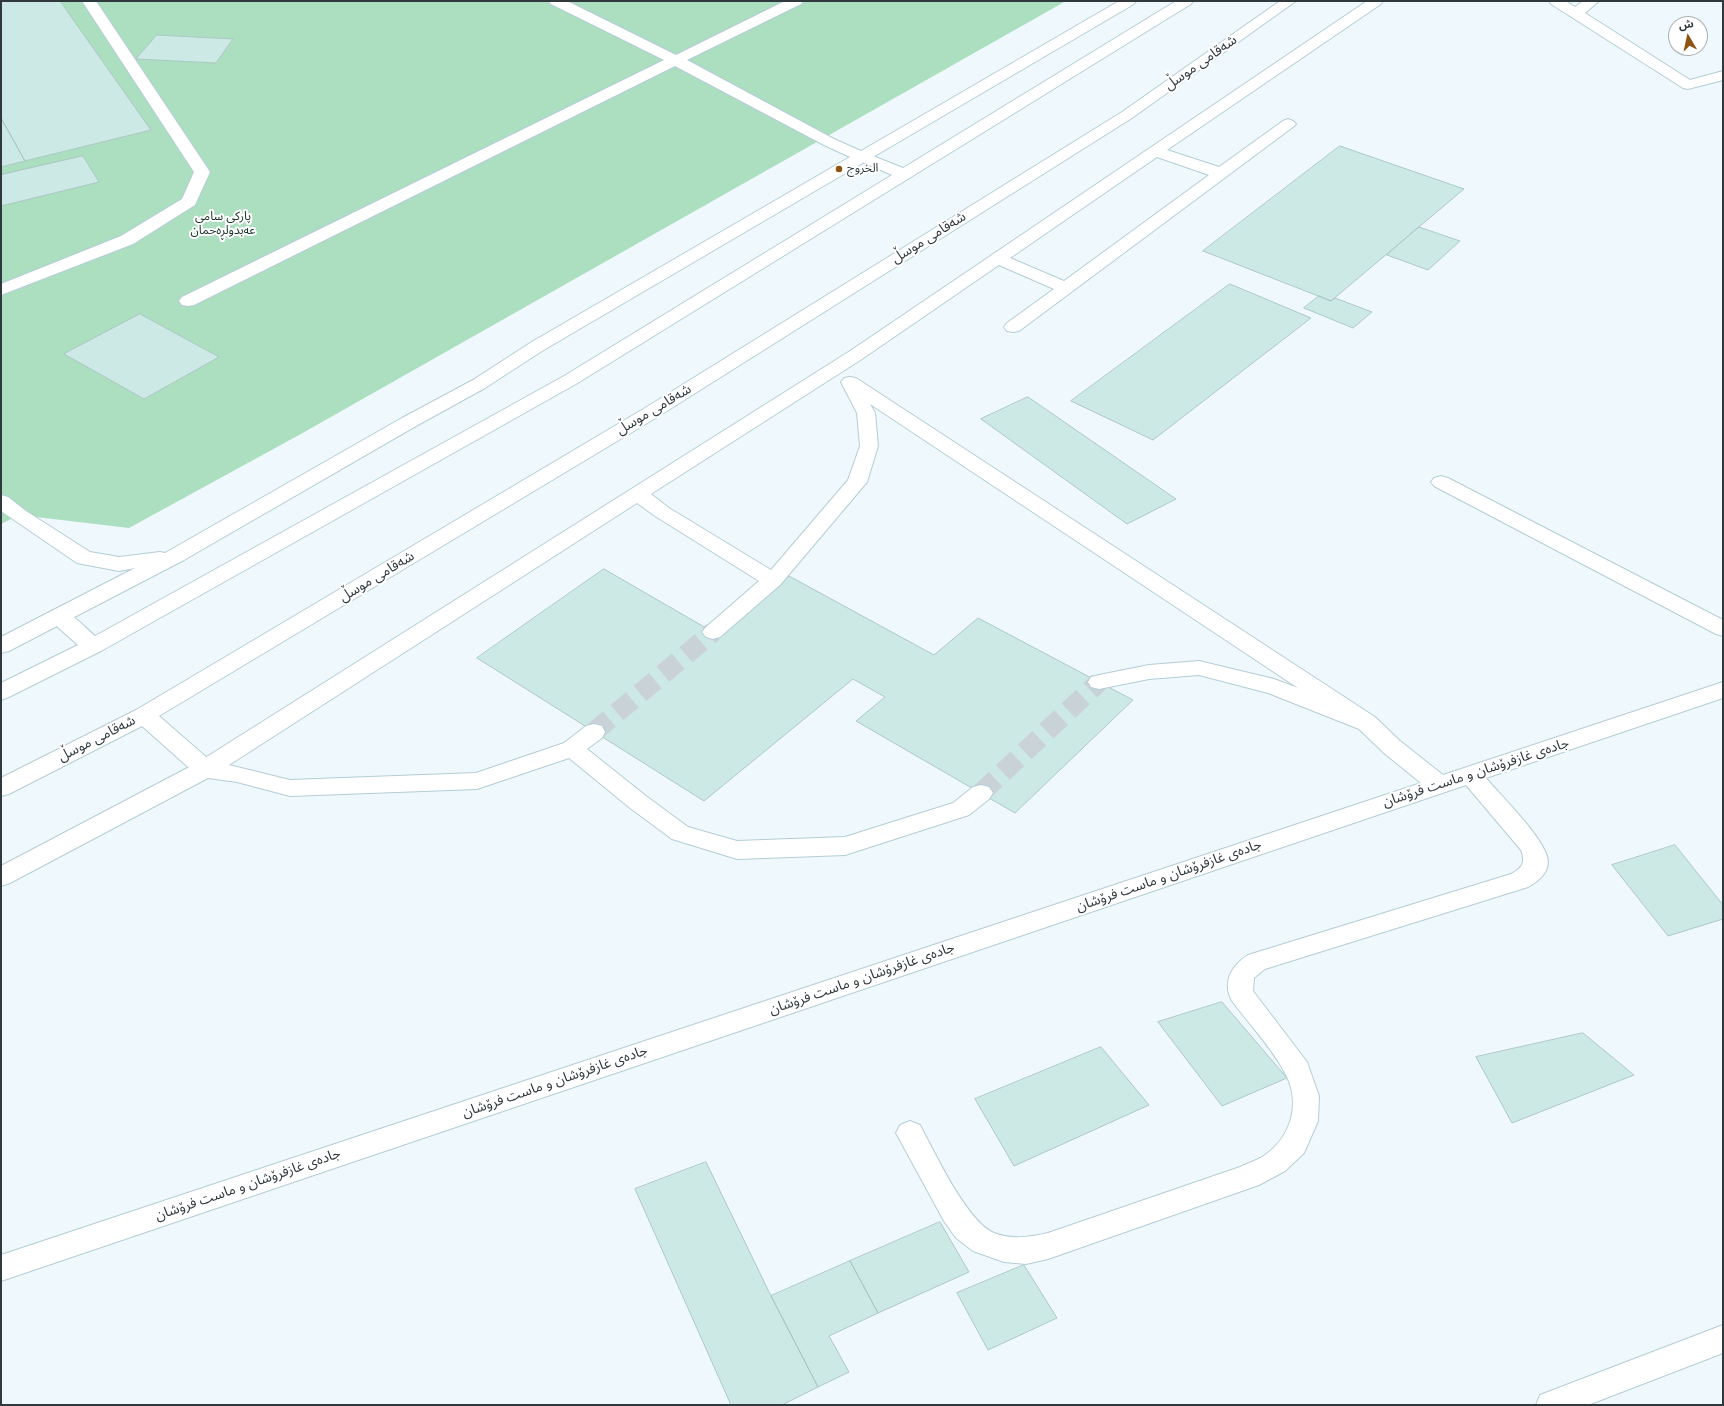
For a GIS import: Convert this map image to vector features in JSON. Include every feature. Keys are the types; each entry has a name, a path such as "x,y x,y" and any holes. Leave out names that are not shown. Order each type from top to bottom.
{"main road":[{"path":"1,290 127,240 189,202 202,172 90,1"},
{"path":"556,1 675,60 829,142 904,174"},
{"path":"188,301 796,1"},
{"path":"1,646 59,618 177,555 478,384 536,347 1129,1"},
{"path":"1,692 94,646 570,380 1186,1"},
{"name":"شەقامی موسڵ","path":"1,788 144,715 659,408 1127,115 1289,1"},
{"path":"1,877 205,769 856,355 1376,1"},
{"path":"1556,1 1688,85 1723,75"},
{"path":"1576,13 1592,1"},
{"path":"1013,327 1288,124"},
{"path":"1155,151 1220,174"},
{"path":"998,259 1066,288"},
{"path":"713,632 772,580 857,482 869,446 866,413 850,382 856,355"},
{"path":"850,382 1367,723 1392,747 1439,785"},
{"path":"1441,482 1723,629"},
{"path":"637,493 662,512 772,580"},
{"path":"1,501 19,515 84,558 119,564 177,555"},
{"path":"59,618 94,646"},
{"path":"1099,682 1149,672 1199,668 1274,687 1367,723"},
{"name":"جاده‌ی غازفرۆشان و ماست فرۆشان","path":"1,1268 1723,690"},
{"path":"144,715 205,769 237,774 290,788 477,781 572,749 594,732"},
{"path":"572,749 638,802 680,833 737,850 845,846 961,809 981,793"},
{"path":"910,1133 954,1212 966,1229 983,1242 1004,1250 1026,1251 1048,1246 1249,1176 1275,1163 1294,1145 1305,1121 1306,1096 1298,1070 1241,994 1239,984 1242,975 1248,968 1257,962 1519,881 1530,875 1536,866 1536,855 1530,845 1470,775"},
{"path":"1551,1405 1723,1340"}],"green space":[{"name":"پارکی سامی عەبدولڕەحمان","path":"1,1 1066,1 299,435 129,528 19,515 1,524"}],"building":[{"path":"1,1 60,1 151,130 25,161 1,118"},
{"path":"157,35 233,39 216,63 136,59"},
{"path":"1,118 25,161 1,167"},
{"path":"1340,146 1464,189 1331,301 1203,251"},
{"path":"83,156 99,182 1,206 1,175"},
{"path":"1419,227 1460,241 1428,270 1387,255"},
{"path":"1230,284 1311,318 1153,440 1071,401"},
{"path":"1319,296 1331,301 1335,298 1372,312 1353,328 1304,308"},
{"path":"140,314 219,357 144,399 64,354"},
{"path":"1028,397 1176,499 1127,524 981,419"},
{"path":"604,569 713,632 789,576 934,655 978,618 1133,700 1015,813 856,721 885,697 853,679 704,801 477,658"},
{"path":"1675,845 1723,905 1723,919 1668,936 1612,865"},
{"path":"1222,1002 1287,1078 1222,1106 1158,1022"},
{"path":"1583,1033 1634,1075 1512,1123 1476,1057"},
{"path":"1101,1047 1149,1105 1014,1166 975,1099"},
{"path":"706,1162 771,1296 818,1387 782,1405 731,1405 635,1189"},
{"path":"940,1222 969,1272 878,1313 850,1261"},
{"path":"850,1261 878,1313 829,1336 849,1372 818,1387 771,1296"},
{"path":"1024,1265 1057,1318 988,1350 957,1293"}],"tunnel":[{"path":"594,732 713,632"},
{"path":"981,793 1099,682"}],"place":[{"name":"الخروج","path":"839,169"}]}
